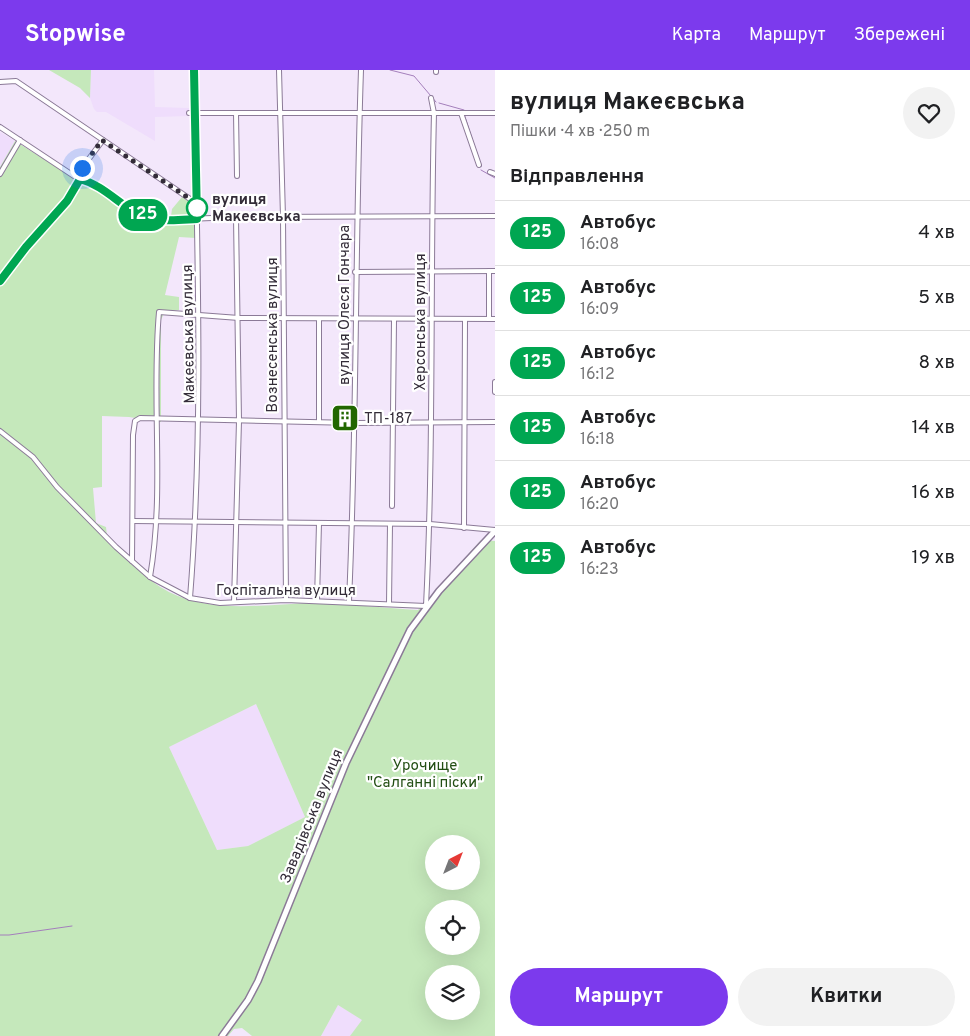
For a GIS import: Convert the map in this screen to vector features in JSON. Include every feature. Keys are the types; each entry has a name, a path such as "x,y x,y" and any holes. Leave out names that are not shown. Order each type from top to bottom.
{"street":[{"name":"Макеєвська вулиця","path":"190,598 196,521 200,420 200,316 194,70"},
{"name":"Вознесенська вулиця","path":"278,70 283,217 286,600"},
{"name":"вулиця Олеся Гончара","path":"349,601 353,522 355,272 360,70"},
{"path":"0,82 16,81 196,203"},
{"name":"Херсонська вулиця","path":"426,606 432,423 431,271 434,113 431,98"},
{"path":"189,113 495,113"},
{"path":"461,113 480,165"},
{"path":"236,114 238,176"},
{"path":"0,127 80,179 93,183 137,213 163,220 236,217 495,216"},
{"path":"0,174 20,140"},
{"path":"0,281 26,247 67,201 80,179 82,168 102,140"},
{"path":"490,172 495,174"},
{"path":"234,602 239,421 239,318 236,217"},
{"path":"489,271 489,319"},
{"path":"355,272 495,271"},
{"path":"150,577 156,522 157,419 155,372 159,312 239,318 495,319"},
{"path":"319,319 320,421"},
{"path":"392,506 394,320"},
{"path":"464,528 465,320"},
{"path":"495,382 495,392"},
{"path":"132,561 133,435 135,421 140,418 354,423 495,422"},
{"name":"Госпітальна вулиця","path":"0,431 33,458 57,487 150,577 190,598 220,603 317,600 426,606"},
{"path":"133,521 285,524 353,522 430,524 495,530"},
{"path":"317,600 319,523"},
{"path":"389,604 390,524"},
{"name":"Завадівська вулиця","path":"222,1036 248,1000 258,981 350,754 410,630 426,606 495,530"}],"shaded area":[{"path":"91,70 154,70 155,107 189,108 189,116 155,117 155,141 106,112 97,112 94,109 90,98"},
{"path":"0,132 15,141 0,167"},
{"path":"256,704 305,817 248,846 217,850 169,747"},
{"path":"338,1005 363,1020 359,1036 321,1036"}],"green space":[{"path":"49,70 91,70 90,98 80,88"},
{"name":"Урочище \"Салганні піски\"","path":"15,141 77,180 88,183 133,214 162,223 170,223 172,209 182,197 196,206 196,238 179,237 165,295 179,297 179,310 165,311 161,320 161,422 129,417 102,416 102,487 93,488 96,523 106,527 107,536 128,560 151,581 169,592 186,599 224,606 319,603 418,610 481,540 495,541 495,1036 350,1036 362,1020 338,1005 321,1036 252,1036 242,1028 234,1029 228,1036 0,1036 0,167","holes":["256,704 305,817 248,846 217,850 169,747"]}],"waterway":[{"path":"390,70 414,76 436,102"},
{"path":"439,103 464,110"},
{"path":"464,114 481,166"},
{"path":"481,170 495,178"},
{"path":"0,935 72,926"}],"bus line":[{"name":"125","path":"0,281 26,247 67,201 80,179 93,183 137,213 150,218 163,220 197,219 194,70"}],"place":[{"name":"вулиця Макеєвська","path":"197,208"},
{"name":"ТП-187","path":"345,418"}],"route":[{"path":"82,168 102,140 196,203 197,208"}]}
